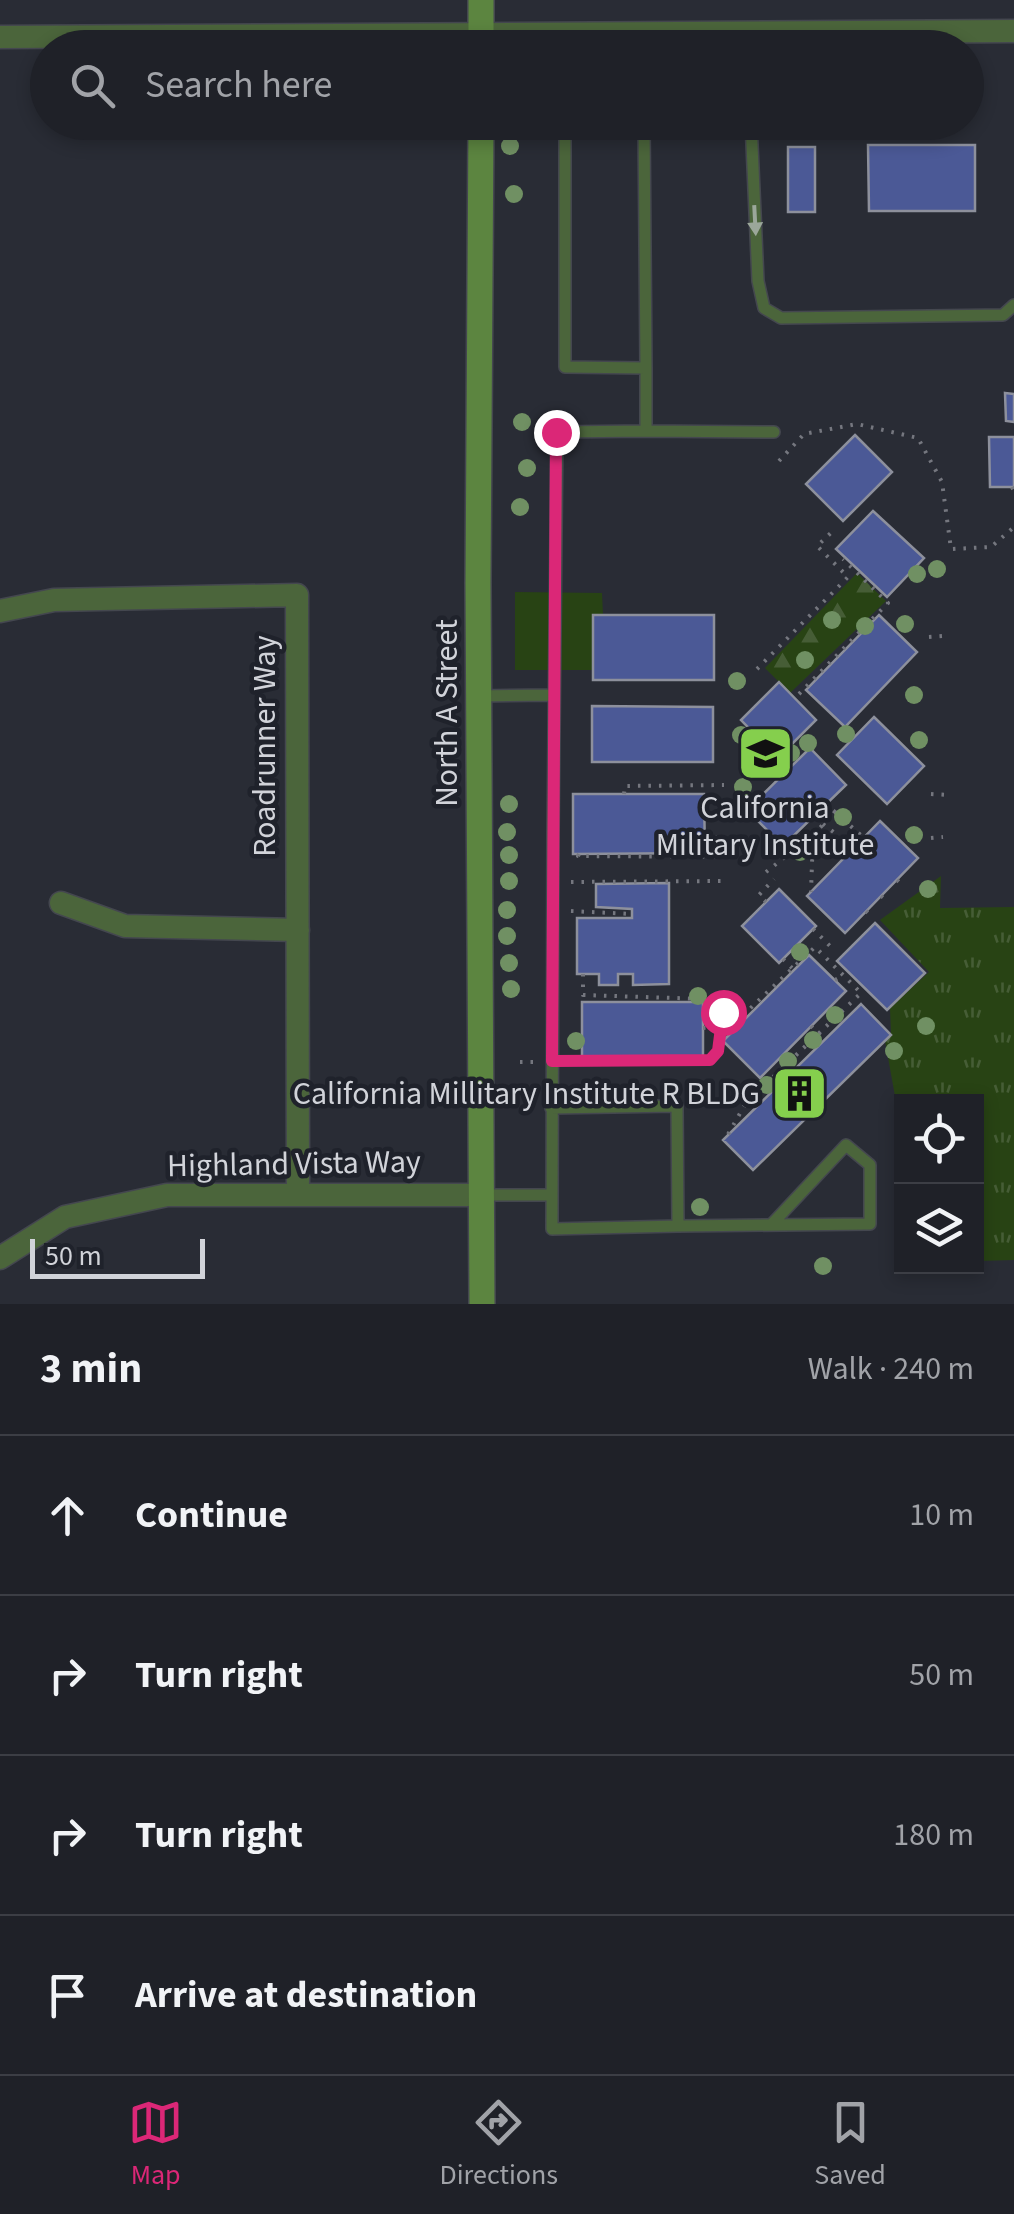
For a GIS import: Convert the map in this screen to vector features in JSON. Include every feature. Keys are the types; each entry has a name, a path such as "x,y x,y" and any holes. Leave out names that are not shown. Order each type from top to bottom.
{"main road":[{"path":"481,0 481,30"},
{"name":"North A Street","path":"481,140 482,1304"}],"street":[{"path":"984,32 1014,31"},
{"path":"0,37 30,37"},
{"name":"Roadrunner Way","path":"0,611 54,600 297,595 298,1194"},
{"path":"61,903 126,926 298,930"},
{"name":"Highland Vista Way","path":"0,1258 64,1217 168,1194 482,1195"}],"lane":[{"path":"565,140 566,367 646,368"},
{"path":"644,140 646,431"},
{"path":"752,140 758,282 764,308 781,318 1003,315 1014,306"},
{"path":"770,1225 846,1146 870,1165 870,1224 552,1229 553,694 556,432 774,432"},
{"path":"480,696 553,694"},
{"path":"552,1108 677,1106 678,1226"},
{"path":"482,1195 552,1195"}],"path":[{"path":"779,461 804,434 856,424 918,438 942,482 951,549 992,548 1014,527"},
{"path":"757,669 848,577 818,546 835,529"},
{"path":"799,694 888,603 844,558 837,566"},
{"path":"929,637 942,636"},
{"path":"624,794 625,786 724,786"},
{"path":"664,786 664,794"},
{"path":"931,794 949,795"},
{"path":"704,800 725,800"},
{"path":"826,804 864,838"},
{"path":"766,872 835,812"},
{"path":"823,824 854,848"},
{"path":"811,892 813,835"},
{"path":"704,837 726,838"},
{"path":"932,838 943,837"},
{"path":"704,847 726,847"},
{"path":"579,854 726,857"},
{"path":"766,902 759,895 774,879"},
{"path":"632,914 571,913 571,881 726,881"},
{"path":"769,884 776,892"},
{"path":"813,929 832,948"},
{"path":"720,1037 815,946 861,988 861,993 746,1103 727,1136"},
{"path":"783,958 788,973"},
{"path":"520,1062 593,1058 710,1060 718,1051 723,1012 704,999 583,995 583,974"},
{"path":"836,980 844,974"},
{"path":"851,1003 857,1008"},
{"path":"830,1007 838,1015"},
{"path":"811,1026 822,1042"},
{"path":"703,1028 722,1027"},
{"path":"779,1072 785,1078"}],"green space":[{"path":"857,573 886,601 790,693 765,668"},
{"path":"515,592 602,593 603,615 593,616 593,670 515,670"},
{"path":"941,876 940,908 1014,907 1014,1260 984,1261 984,1094 895,1094 885,1041 891,1034 890,1008 929,972 880,920"}],"building":[{"path":"868,145 975,145 975,211 869,211"},
{"path":"788,147 815,147 815,212 788,212"},
{"path":"1005,393 1014,394 1014,422 1006,421"},
{"path":"855,435 892,472 843,521 806,484"},
{"path":"989,437 1014,437 1014,487 990,487"},
{"path":"873,511 924,558 887,597 836,549"},
{"path":"593,615 714,615 714,680 593,680"},
{"path":"879,615 917,652 845,727 806,690"},
{"path":"779,682 816,720 778,758 741,720"},
{"path":"592,706 713,707 713,762 592,762"},
{"path":"874,717 924,766 887,804 837,755"},
{"path":"810,748 846,785 783,846 747,810"},
{"path":"573,794 704,794 705,853 573,854"},
{"path":"880,821 918,858 845,933 807,896"},
{"path":"669,883 669,984 633,985 633,974 618,974 618,985 599,985 599,974 577,974 577,918 632,918 632,909 596,907 596,884"},
{"name":"California Military Institute","path":"779,889 816,926 779,963 742,926"},
{"path":"875,923 925,973 887,1010 837,961"},
{"path":"809,955 846,991 760,1078 723,1041"},
{"path":"582,1002 703,1002 703,1057 582,1057"},
{"name":"California Millitary Institute R BLDG","path":"861,1004 891,1035 753,1170 723,1140"}],"place":[{"name":"California Military Institute","path":"765,754"},
{"name":"California Millitary Institute R BLDG","path":"799,1094"}],"route":[{"path":"556,432 552,1061 710,1060 718,1051 723,1012"}]}
